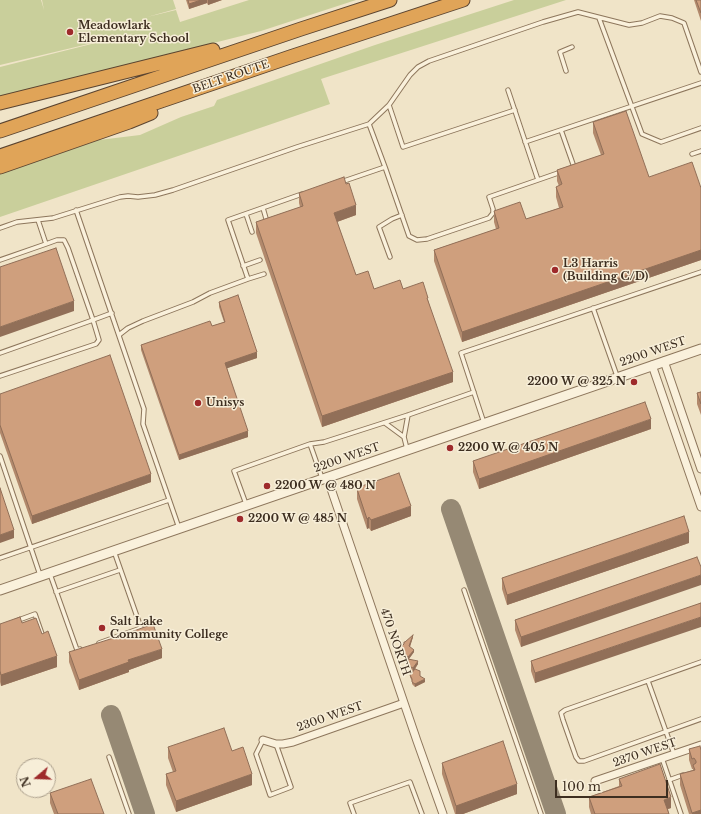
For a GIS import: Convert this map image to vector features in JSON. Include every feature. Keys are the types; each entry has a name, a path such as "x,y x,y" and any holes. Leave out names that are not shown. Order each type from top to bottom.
{"highway":[{"name":"BELT ROUTE","path":"0,131 390,0"},
{"name":"BELT ROUTE","path":"0,156 290,57 463,0"},
{"path":"0,103 301,29"},
{"path":"0,167 129,122 290,57"}],"street":[{"name":"2200 WEST","path":"0,590 701,348"},
{"path":"664,361 701,469"},
{"path":"652,366 701,507"},
{"name":"470 NORTH","path":"325,478 443,814"},
{"name":"2300 WEST","path":"263,740 276,744 293,742 404,703"},
{"name":"2370 WEST","path":"595,781 701,745"}],"lane":[{"path":"0,228 18,222 53,218 120,197 155,195 173,190 369,124 389,105 410,75 418,67 429,61 543,22 578,12 629,25 642,23 660,16 672,18 684,23 701,72"},
{"path":"599,18 642,134 661,142 701,128"},
{"path":"566,70 560,52 572,47"},
{"path":"525,142 701,83"},
{"path":"508,90 538,180"},
{"path":"389,105 403,147 515,110"},
{"path":"369,124 410,236 417,240 427,239 489,218 493,213 493,208 489,197 574,167 561,130"},
{"path":"692,154 701,151"},
{"path":"334,183 385,167"},
{"path":"248,279 228,220 307,193"},
{"path":"263,208 268,224"},
{"path":"76,210 144,409 143,424 179,528"},
{"path":"246,214 252,232"},
{"path":"390,257 379,227 402,215"},
{"path":"38,220 46,244"},
{"path":"0,260 57,240 64,240 99,340 96,344 0,376"},
{"path":"244,266 260,260"},
{"path":"485,423 461,353 701,272"},
{"path":"119,335 128,328 210,293 264,274"},
{"path":"593,308 618,377"},
{"path":"0,353 112,313"},
{"path":"246,505 234,471 310,444 324,442 385,423 474,392"},
{"path":"407,450 404,437 408,415"},
{"path":"385,423 404,437"},
{"path":"310,444 325,478"},
{"path":"0,456 40,576"},
{"path":"0,558 169,500"},
{"path":"98,643 141,628 114,551"},
{"path":"56,592 120,570"},
{"path":"50,573 77,650 84,648"},
{"path":"464,590 541,814"},
{"path":"13,622 35,614 42,634"},
{"path":"701,662 565,710 562,713 576,757 579,761 584,761 701,719"},
{"path":"648,681 674,754"},
{"path":"263,740 256,754 270,795 291,787 276,744"},
{"path":"110,757 129,814"},
{"path":"662,758 681,814"},
{"path":"669,780 687,774"},
{"path":"354,814 350,803 410,782 422,814"}],"green space":[{"path":"0,0 41,0 44,10 42,0 173,0 176,9 147,17 176,10 180,22 249,0 356,0 261,31 0,97 0,67 143,31 0,65"},
{"path":"514,0 566,0 321,79 330,104 0,217 0,174 99,140 140,135 181,117 214,106 217,100 375,45"}],"building":[{"path":"188,0 201,0 189,4"},
{"path":"696,0 701,0 701,13"},
{"path":"626,111 649,177 692,162 701,188 701,250 462,332 434,250 499,228 494,211 520,202 526,219 563,207 556,187 562,184 557,170 604,154 593,122"},
{"path":"344,177 346,184 349,183 356,205 334,213 356,275 368,271 374,289 400,280 403,289 423,282 427,298 453,372 322,416 256,222 303,206 299,193"},
{"path":"56,248 74,301 0,327 0,267"},
{"name":"Unisys","path":"238,295 257,352 225,363 248,431 179,455 141,345 210,321 212,326 225,322 219,302"},
{"path":"110,355 151,474 32,516 0,425 0,394"},
{"path":"701,392 701,404 697,393"},
{"path":"645,402 651,419 479,479 473,461"},
{"path":"399,473 411,506 371,520 369,517 367,519 357,489"},
{"path":"0,488 14,530 0,535"},
{"path":"684,516 689,532 507,595 502,578"},
{"path":"697,557 701,567 701,575 521,637 515,620"},
{"path":"701,603 701,617 535,673 531,661"},
{"path":"20,617 22,623 36,618 42,634 48,631 57,656 1,675 0,624"},
{"path":"153,624 162,649 128,660 129,662 79,680 69,652"},
{"path":"413,635 409,646 414,650 408,657 402,653 403,648 401,647 404,642"},
{"path":"408,659 418,661 413,668 407,665"},
{"path":"415,669 420,671 420,676 425,679 415,684 412,682 410,675"},
{"path":"224,728 232,751 243,747 252,774 176,801 166,774 176,771 168,747"},
{"path":"503,741 517,784 456,806 442,763"},
{"path":"700,746 701,810 692,813 680,774 695,770 693,765 696,761 694,758 692,759 689,749"},
{"path":"660,764 671,797 664,800 669,814 595,814 589,797 622,786 619,779"},
{"path":"91,779 104,814 58,814 52,798 56,798 56,791"}],"taxiway":[{"path":"451,509 556,814"},
{"path":"111,715 145,814"}],"place":[{"name":"Meadowlark Elementary School","path":"70,32"},
{"name":"L3 Harris (Building C/D)","path":"555,270"},
{"name":"2200 W @ 325 N","path":"634,382"},
{"name":"Unisys","path":"198,403"},
{"name":"2200 W @ 405 N","path":"450,448"},
{"name":"2200 W @ 480 N","path":"267,486"},
{"name":"2200 W @ 485 N","path":"240,519"},
{"name":"Salt Lake Community College","path":"102,628"}]}
